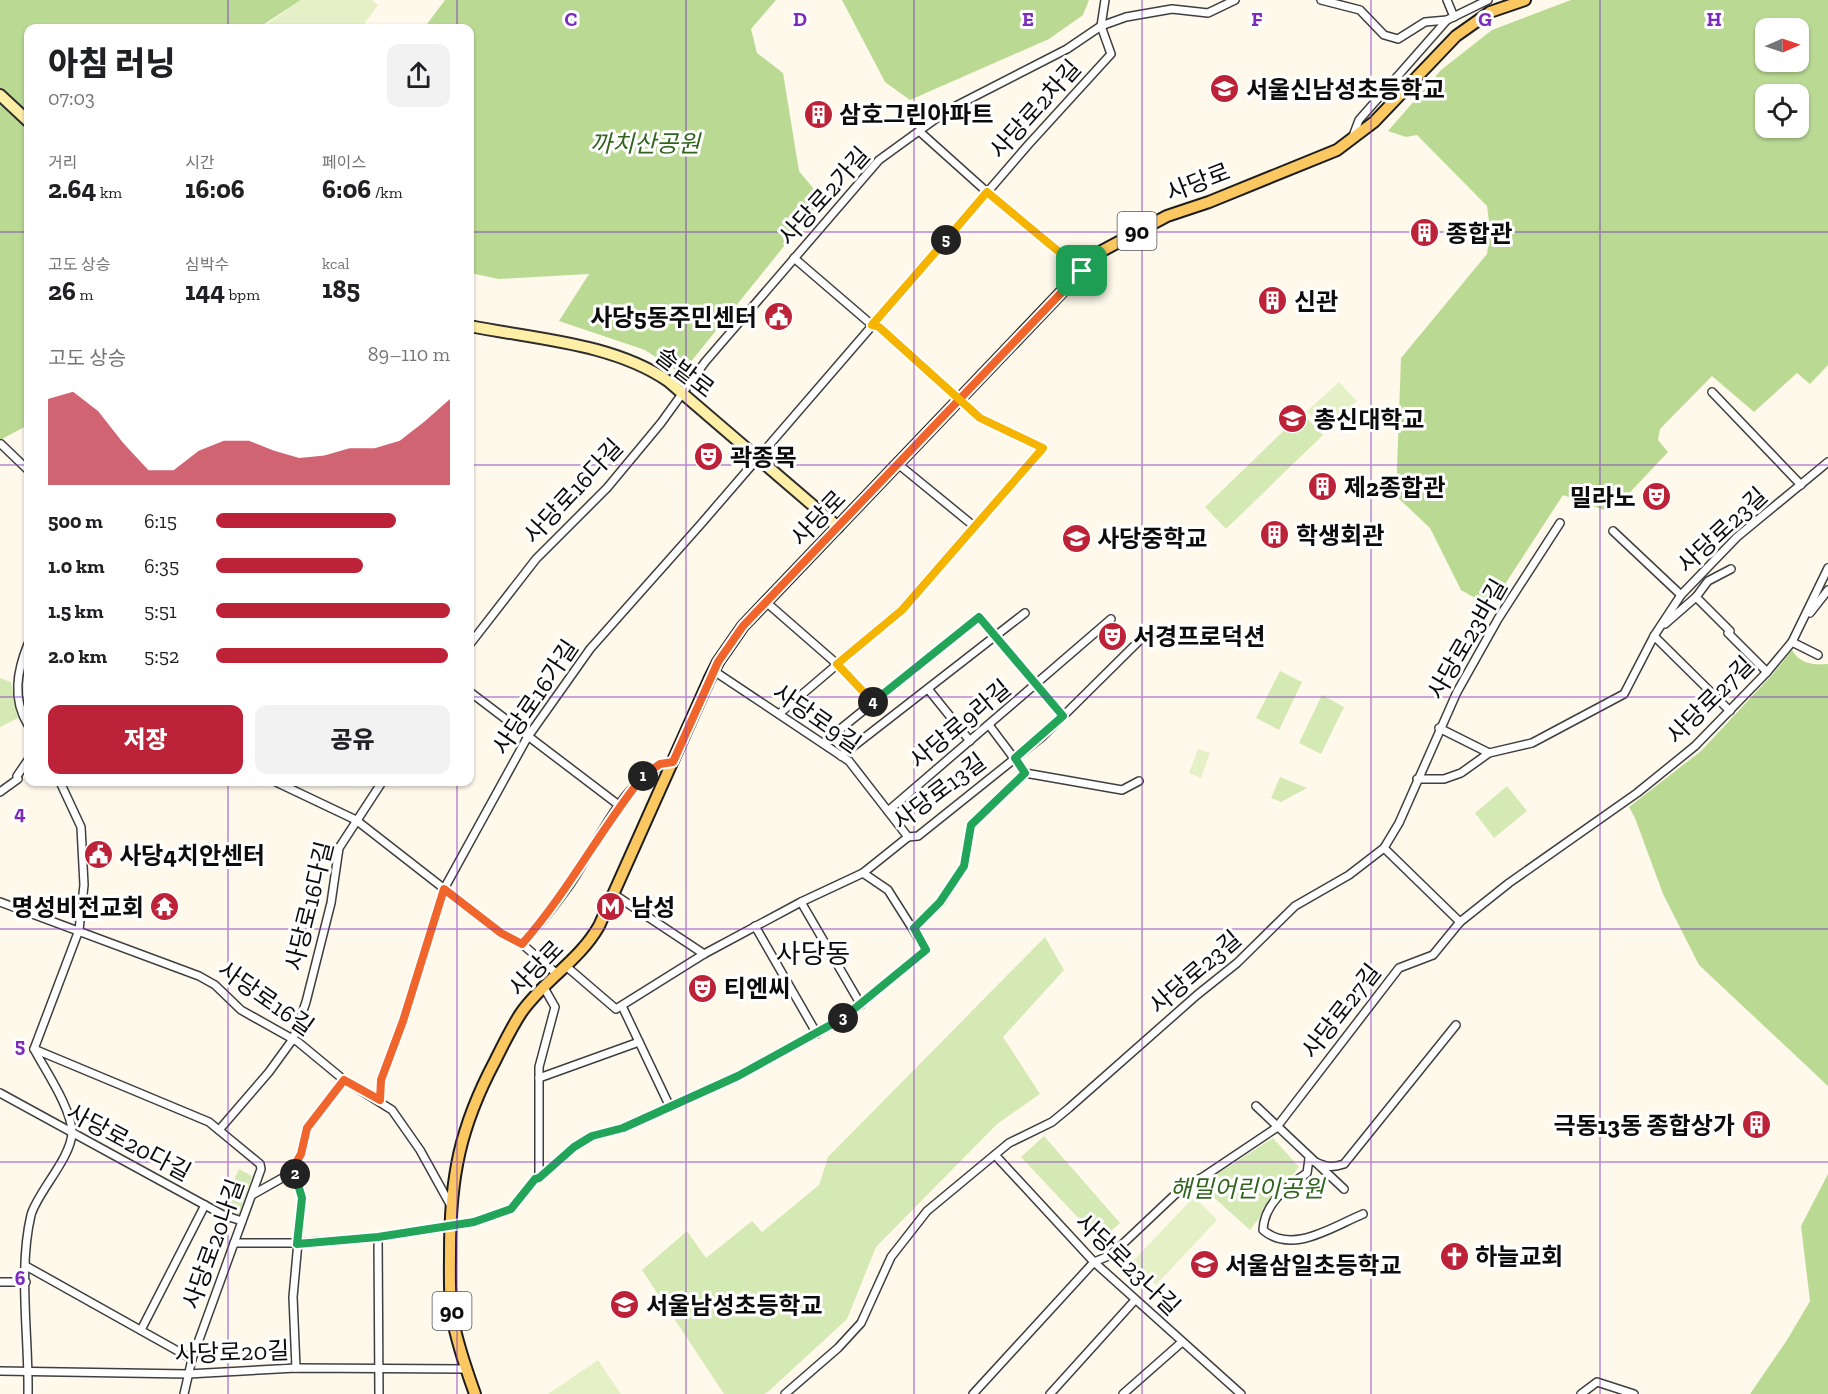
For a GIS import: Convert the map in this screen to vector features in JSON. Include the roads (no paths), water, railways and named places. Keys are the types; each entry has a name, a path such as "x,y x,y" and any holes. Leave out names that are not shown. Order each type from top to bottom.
{"main road":[{"name":"사당로","path":"475,1394 452,1315 450,1225 456,1159 479,1092 519,1015 543,986 567,966 592,938 615,895 714,671 729,644 766,602 1100,252 1145,226 1337,150 1374,122 1456,36 1490,12 1525,0"}],"street":[{"path":"1101,26 1105,0"},
{"name":"사당로2가길","path":"682,392 879,160 948,110 1067,49 1101,26 1126,17 1172,9 1208,13 1235,0"},
{"path":"1321,0 1360,10 1384,35 1398,39 1425,22 1446,20 1488,0"},
{"path":"1447,0 1454,17"},
{"path":"1353,138 1359,120 1446,20"},
{"name":"사당로2차길","path":"757,457 987,192 1111,54 1101,26"},
{"path":"0,95 24,117"},
{"path":"919,131 987,192 1082,271"},
{"path":"779,714 902,610 1043,448 980,418 879,327 872,325 794,258"},
{"name":"솔밭로","path":"474,327 631,359 649,368 682,392 838,527"},
{"name":"사당로16다길","path":"474,639 536,559 607,488 661,423 682,392"},
{"path":"1712,392 1801,485"},
{"path":"1,444 24,466"},
{"name":"사당로16가길","path":"380,1100 381,1080 403,1021 444,889 527,738 590,649 757,457"},
{"name":"사당로23길","path":"785,1394 838,1348 861,1323 891,1257 927,1211 1009,1143 1052,1122 1237,963 1295,906 1349,875 1384,848 1399,823 1417,779 1444,779 1475,765 1489,753 1532,743 1624,694 1654,636 1681,595 1737,537 1828,462"},
{"path":"898,464 975,527"},
{"name":"사당로23바길","path":"1417,779 1439,728 1498,619 1560,523"},
{"path":"1613,531 1681,595"},
{"name":"사당로27길","path":"973,1394 1094,1262 1111,1255 1183,1187 1203,1177 1276,1128 1399,968 1433,955 1460,922 1509,882 1663,772 1730,711 1792,642 1805,620 1828,568"},
{"path":"1660,628 1696,597 1708,581 1731,569"},
{"name":"사당로27길","path":"1805,620 1828,590"},
{"path":"1696,597 1767,672"},
{"path":"766,602 837,664 873,703"},
{"path":"841,756 1025,613"},
{"path":"823,743 979,617 1063,716"},
{"name":"사당로9라길","path":"888,811 1038,685 1111,619"},
{"path":"1654,636 1730,711"},
{"name":"사당로13길","path":"622,1006 704,954 801,902 863,873 908,837 918,836 1063,716 1140,640"},
{"path":"1792,642 1818,655"},
{"path":"24,659 16,681 24,716"},
{"name":"사당로9길","path":"714,671 849,761 908,837"},
{"path":"928,689 970,741"},
{"path":"474,695 527,738 620,806"},
{"path":"989,725 1025,773 1122,790 1139,781"},
{"path":"1439,728 1489,753"},
{"path":"522,944 572,882 620,806 645,774 660,764 673,762"},
{"path":"0,792 17,778 24,767"},
{"path":"914,928 940,902 964,866 971,825 1025,773"},
{"path":"28,1394 26,1266 32,1212 55,1176 72,1134 67,1112 34,1049 79,930 84,885 81,827 62,786"},
{"path":"284,786 356,820 501,933 522,944 556,974"},
{"name":"사당로16다길","path":"219,1130 269,1072 293,1039 306,1002 331,903 339,848 379,786"},
{"path":"1384,848 1460,922"},
{"path":"234,1243 297,1244 378,1237 474,1222 511,1209 535,1179 574,1147 592,1136 623,1128 670,1107 773,1059 817,1034 861,1005 926,950 888,890 863,873"},
{"path":"615,895 704,954"},
{"name":"사당로16길","path":"0,902 199,976 215,985 241,1010 293,1039 344,1080 380,1100 392,1110 420,1150 451,1206"},
{"path":"801,902 861,1005"},
{"path":"755,926 817,1034"},
{"path":"567,966 616,1009 622,1006 670,1107"},
{"path":"539,1178 539,1067 555,1007 543,986"},
{"path":"1310,1159 1324,1167 1332,1168 1344,1164 1456,1025"},
{"path":"539,1078 639,1042"},
{"name":"사당로20나길","path":"34,1049 209,1122 260,1164 261,1169 252,1195 192,1359 184,1394"},
{"path":"252,1195 284,1177 293,1168 301,1154 307,1128 344,1080"},
{"name":"사당로20다길","path":"0,1093 205,1205 242,1221"},
{"path":"1256,1106 1276,1128 1344,1189"},
{"name":"사당로23나길","path":"995,1155 1094,1262 1241,1394"},
{"path":"1310,1159 1308,1173 1290,1183 1268,1210 1263,1218 1263,1230 1272,1238 1301,1240 1363,1214"},
{"path":"293,1168 302,1198 293,1297 296,1368"},
{"path":"141,1330 205,1205"},
{"path":"378,1237 380,1394"},
{"path":"26,1266 192,1359"},
{"path":"0,1282 27,1282"},
{"path":"1050,1394 1135,1300"},
{"path":"1124,1394 1182,1342"},
{"name":"사당로20길","path":"0,1371 28,1374 188,1374 296,1368 466,1369"},
{"path":"1581,1394 1597,1382 1634,1394"}],"place":[{"name":"서울신남성초등학교","path":"1225,89"},
{"name":"삼호그린아파트","path":"818,114"},
{"name":"종합관","path":"1425,233"},
{"name":"신관","path":"1273,301"},
{"name":"사당5동주민센터","path":"778,317"},
{"name":"총신대학교","path":"1293,419"},
{"name":"곽종목","path":"709,457"},
{"name":"제2종합관","path":"1323,487"},
{"name":"밀라노","path":"1657,497"},
{"name":"학생회관","path":"1275,535"},
{"name":"사당중학교","path":"1076,538"},
{"name":"서경프로덕션","path":"1112,636"},
{"name":"사당4치안센터","path":"98,855"},
{"name":"명성비전교회","path":"165,907"},
{"name":"남성","path":"610,907"},
{"name":"티엔씨","path":"703,988"},
{"name":"극동13동 종합상가","path":"1756,1125"},
{"name":"하늘교회","path":"1454,1256"},
{"name":"서울삼일초등학교","path":"1204,1265"},
{"name":"서울남성초등학교","path":"625,1305"}],"district":[{"name":"사당동","path":"813,954"}],"park label":[{"name":"까치산공원","path":"645,143"},
{"name":"해밀어린이공원","path":"1247,1188"}]}
